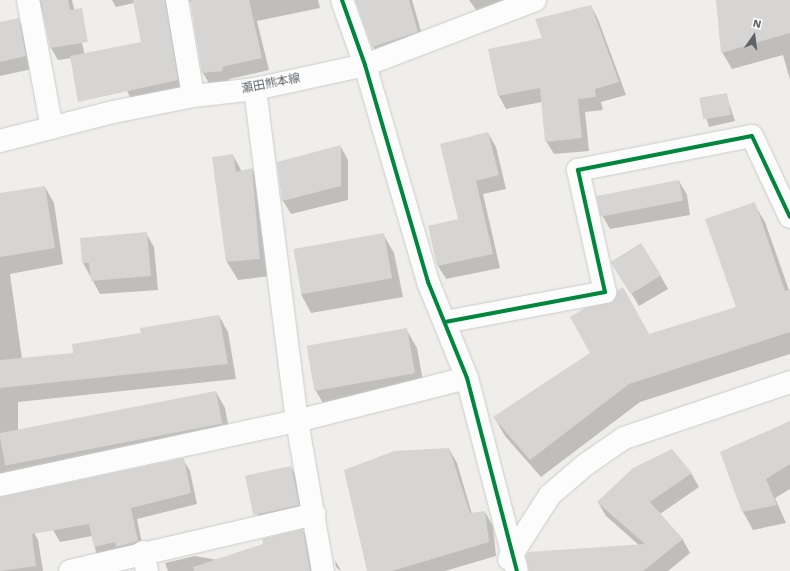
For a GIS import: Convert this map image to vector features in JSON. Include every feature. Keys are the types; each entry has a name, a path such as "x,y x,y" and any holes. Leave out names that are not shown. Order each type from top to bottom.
{"street":[{"path":"28,0 52,128"},
{"path":"177,0 193,96"},
{"path":"342,0 365,65 428,282 467,378 513,550 517,571"},
{"name":"瀬田熊本線","path":"0,141 114,112 193,96 255,89 365,65 535,0"},
{"path":"255,89 297,421 323,571"},
{"path":"445,322 606,292 578,170 752,136 790,216"},
{"path":"0,485 297,421 467,378"},
{"path":"504,571 513,550 550,495 585,465 624,438 790,382"},
{"path":"70,571 145,562 314,514"}],"building":[{"path":"41,0 68,0 70,10 82,8 88,42 50,48"},
{"path":"133,0 165,0 178,80 78,102 70,56 141,42"},
{"path":"190,0 249,0 262,58 222,67 223,71 202,73"},
{"path":"355,0 409,0 418,32 372,47"},
{"path":"716,0 790,0 790,33 721,53"},
{"path":"591,5 619,82 595,89 596,97 578,99 582,138 545,142 540,88 498,96 488,49 542,38 535,19"},
{"path":"19,18 26,56 0,62 0,22"},
{"path":"727,93 731,115 703,120 699,98"},
{"path":"488,132 499,175 476,181 493,254 437,266 428,226 458,219 440,144"},
{"path":"341,145 341,186 282,201 277,162"},
{"path":"233,154 236,172 252,168 260,259 226,262 212,157"},
{"path":"679,180 683,201 601,217 597,196"},
{"path":"45,186 55,248 0,257 0,193"},
{"path":"755,202 785,291 790,289 790,332 629,384 530,460 493,417 590,353 570,317 585,308 613,302 617,291 623,287 649,334 736,307 705,219"},
{"path":"147,232 151,276 91,281 89,263 82,263 80,238"},
{"path":"384,233 392,278 301,294 293,249"},
{"path":"641,243 661,275 631,294 610,262"},
{"path":"219,315 228,364 0,388 0,360 73,353 72,344 141,333 140,328"},
{"path":"407,328 415,373 315,391 307,346"},
{"path":"216,391 222,423 5,466 0,433"},
{"path":"790,421 790,464 766,479 777,505 742,512 720,452"},
{"path":"449,448 470,513 485,511 489,542 392,571 367,571 344,470 394,451"},
{"path":"672,449 692,473 650,502 683,539 643,571 529,571 526,556 528,552 645,544 597,502 633,468"},
{"path":"184,458 191,493 131,508 138,541 116,547 115,542 94,547 89,524 32,534 36,566 0,571 0,497"},
{"path":"291,466 299,505 253,515 245,476"},
{"path":"303,529 310,571 194,571 193,567 263,544 262,539"}],"cycle path":[{"path":"342,0 365,65 428,282 467,378 517,571"},
{"path":"445,322 605,292 578,170 752,136 790,217"}]}
